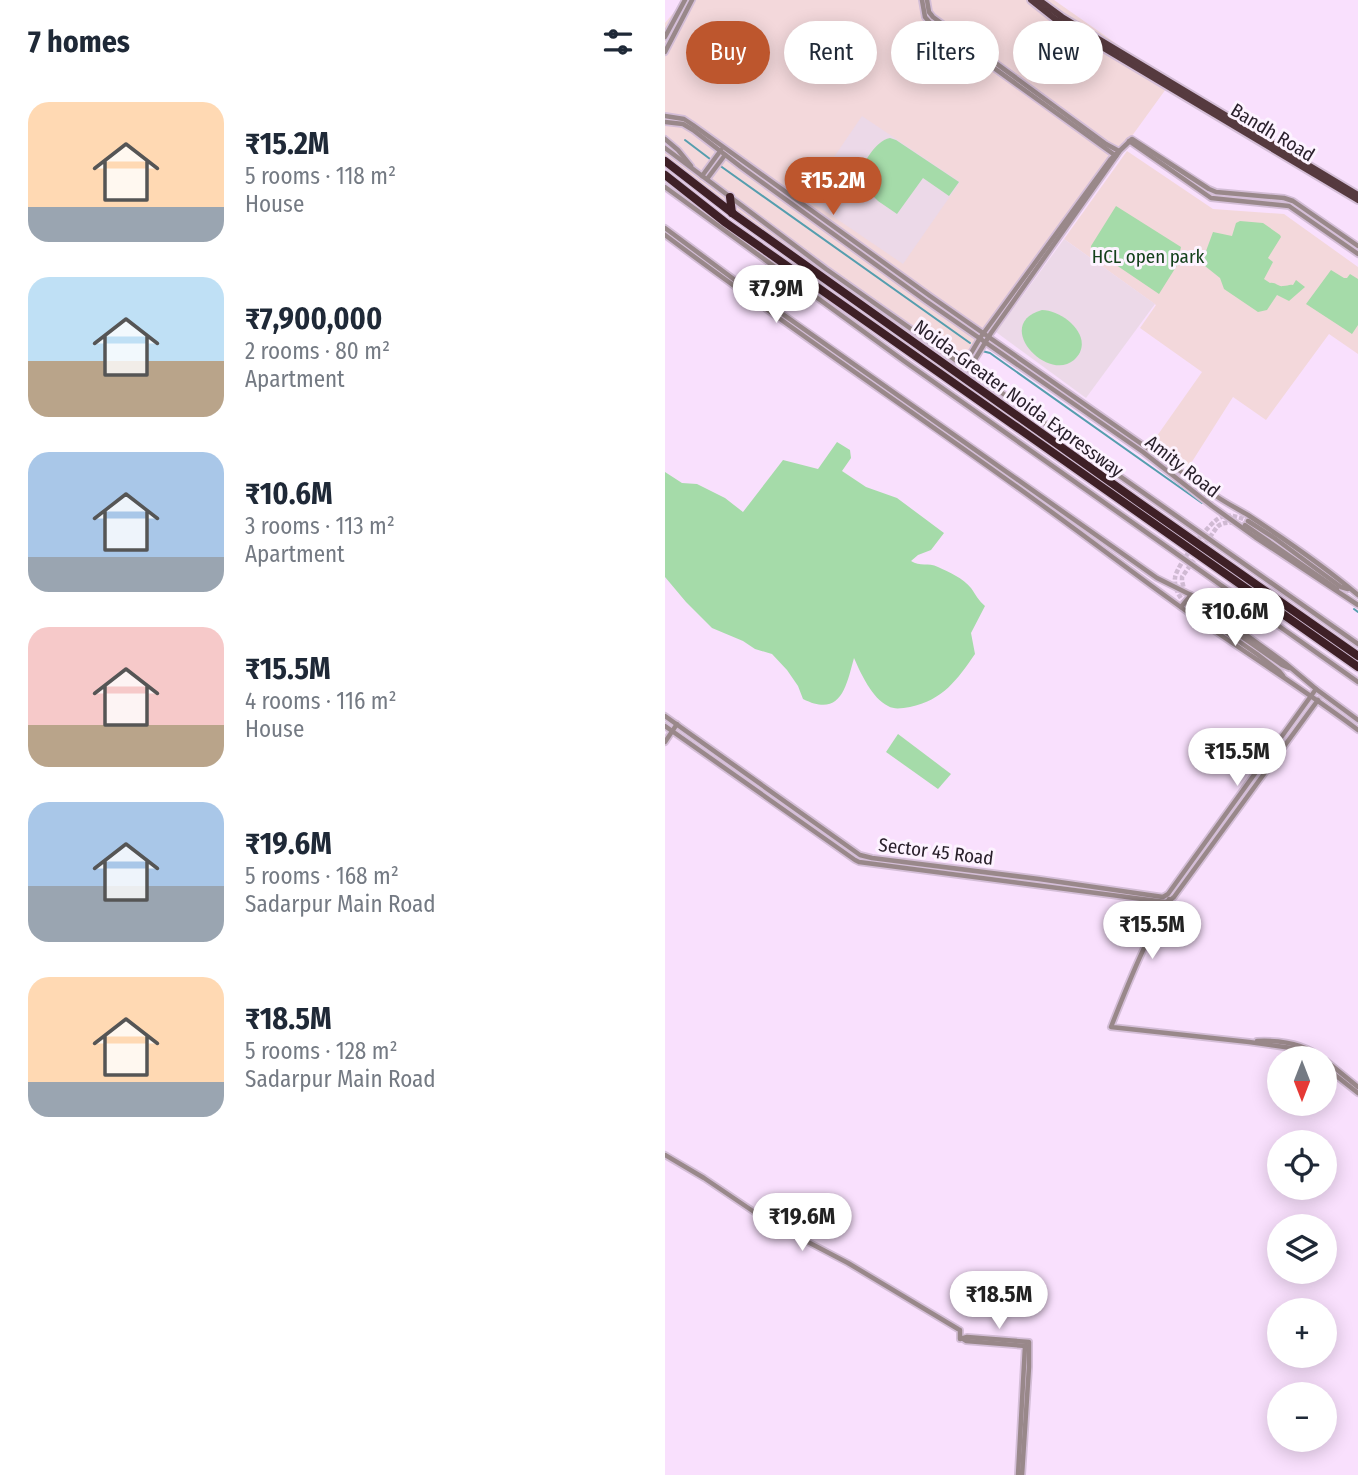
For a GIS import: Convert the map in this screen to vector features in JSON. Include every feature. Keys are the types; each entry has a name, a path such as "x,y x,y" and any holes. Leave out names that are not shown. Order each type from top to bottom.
{"highway":[{"name":"Noida-Greater Noida Expressway","path":"665,161 732,212 1181,533 1358,656"},
{"name":"Noida-Greater Noida Expressway","path":"665,174 726,223 1358,667"},
{"path":"730,197 732,212"}],"main road":[{"name":"Bandh Road","path":"1031,0 1055,19 1358,200"},
{"name":"Bandh Road","path":"1039,0 1062,17 1358,195"}],"street":[{"path":"665,37 685,0"},
{"path":"665,52 692,0"},
{"path":"924,0 933,17 1117,154"},
{"path":"665,119 684,119 724,151 987,340"},
{"path":"665,139 682,154 692,168"},
{"path":"966,367 987,340 1053,236 1117,154 1129,141 1135,139 1209,189 1293,201 1358,246"},
{"path":"1129,141 1212,198 1289,206 1358,254"},
{"path":"665,148 826,269 1358,644"},
{"path":"705,178 724,151"},
{"path":"665,187 904,361 1358,682"},
{"path":"665,193 672,192"},
{"path":"665,228 747,289 1157,578 1191,595 1358,720"},
{"path":"1337,240 1341,234"},
{"path":"665,235 754,302 1358,730"},
{"name":"Amity Road","path":"987,340 1218,498 1247,514 1356,593"},
{"name":"Amity Road","path":"987,340 1143,452 1255,537 1358,605"},
{"path":"1345,597 1247,523 1273,537 1341,587 1356,593"},
{"path":"1181,607 1191,595"},
{"path":"1286,679 1190,604 1293,670"},
{"path":"1278,1046 1111,1027 1165,899 1316,690"},
{"path":"1165,899 1188,878 1322,694"},
{"path":"665,726 668,718"},
{"name":"Sector 45 Road","path":"668,718 860,855 1165,899"},
{"path":"665,742 677,724"},
{"name":"Sector 45 Road","path":"665,726 859,862 1165,899"},
{"path":"1249,1042 1266,1041 1303,1046"},
{"path":"1337,1070 1358,1087"},
{"path":"1337,1076 1358,1093"},
{"path":"665,1154 766,1220 848,1263 960,1330 960,1339 967,1337 1029,1342 1020,1475"}],"shaded area":[{"path":"684,0 1054,0 1084,21 1013,21 1013,84 1103,84 1103,34 1171,82 956,379 665,168 665,23"},
{"path":"862,116 960,182 903,264 806,198"},
{"path":"1127,151 1213,209 1284,214 1358,267 1358,354 1329,334 1266,420 1233,397 1188,468 1152,443 1202,372 1140,328 1156,305 1064,239"},
{"path":"1064,239 1155,304 1086,398 996,332"}],"green space":[{"path":"890,138 959,182 949,196 923,178 897,214 878,201 855,178 874,149"},
{"name":"HCL open park","path":"1116,206 1181,247 1181,259 1159,294 1091,248"},
{"path":"1236,223 1263,223 1280,235 1268,258 1273,262 1264,279 1281,286 1293,285 1296,280 1305,287 1289,301 1277,295 1267,310 1258,312 1224,289 1220,278 1202,262 1213,232 1232,236"},
{"path":"1331,270 1344,278 1350,274 1358,279 1358,325 1352,334 1306,304"},
{"path":"1042,310 1060,315 1075,327 1082,343 1074,360 1063,365 1051,364 1029,349 1023,338 1022,327 1028,317"},
{"path":"837,442 850,450 851,458 842,471 866,487 897,498 944,533 931,550 911,561 934,566 956,576 968,584 985,606 971,633 975,654 948,688 922,704 896,708 882,702 868,685 854,658 844,689 834,702 826,705 803,699 787,670 772,654 755,649 712,628 665,577 665,472 682,483 697,484 725,498 743,512 783,460 818,469"},
{"path":"898,734 951,774 938,789 886,752"}],"waterway":[{"path":"685,140 710,159"},
{"path":"719,165 970,343"},
{"path":"982,351 990,353 1202,503"},
{"path":"1354,609 1358,612"}],"tunnel":[{"path":"1185,603 1177,592 1175,578 1194,544 1221,517 1235,516 1248,521"},
{"path":"1185,593 1182,577 1217,527 1227,523 1245,525"}]}
